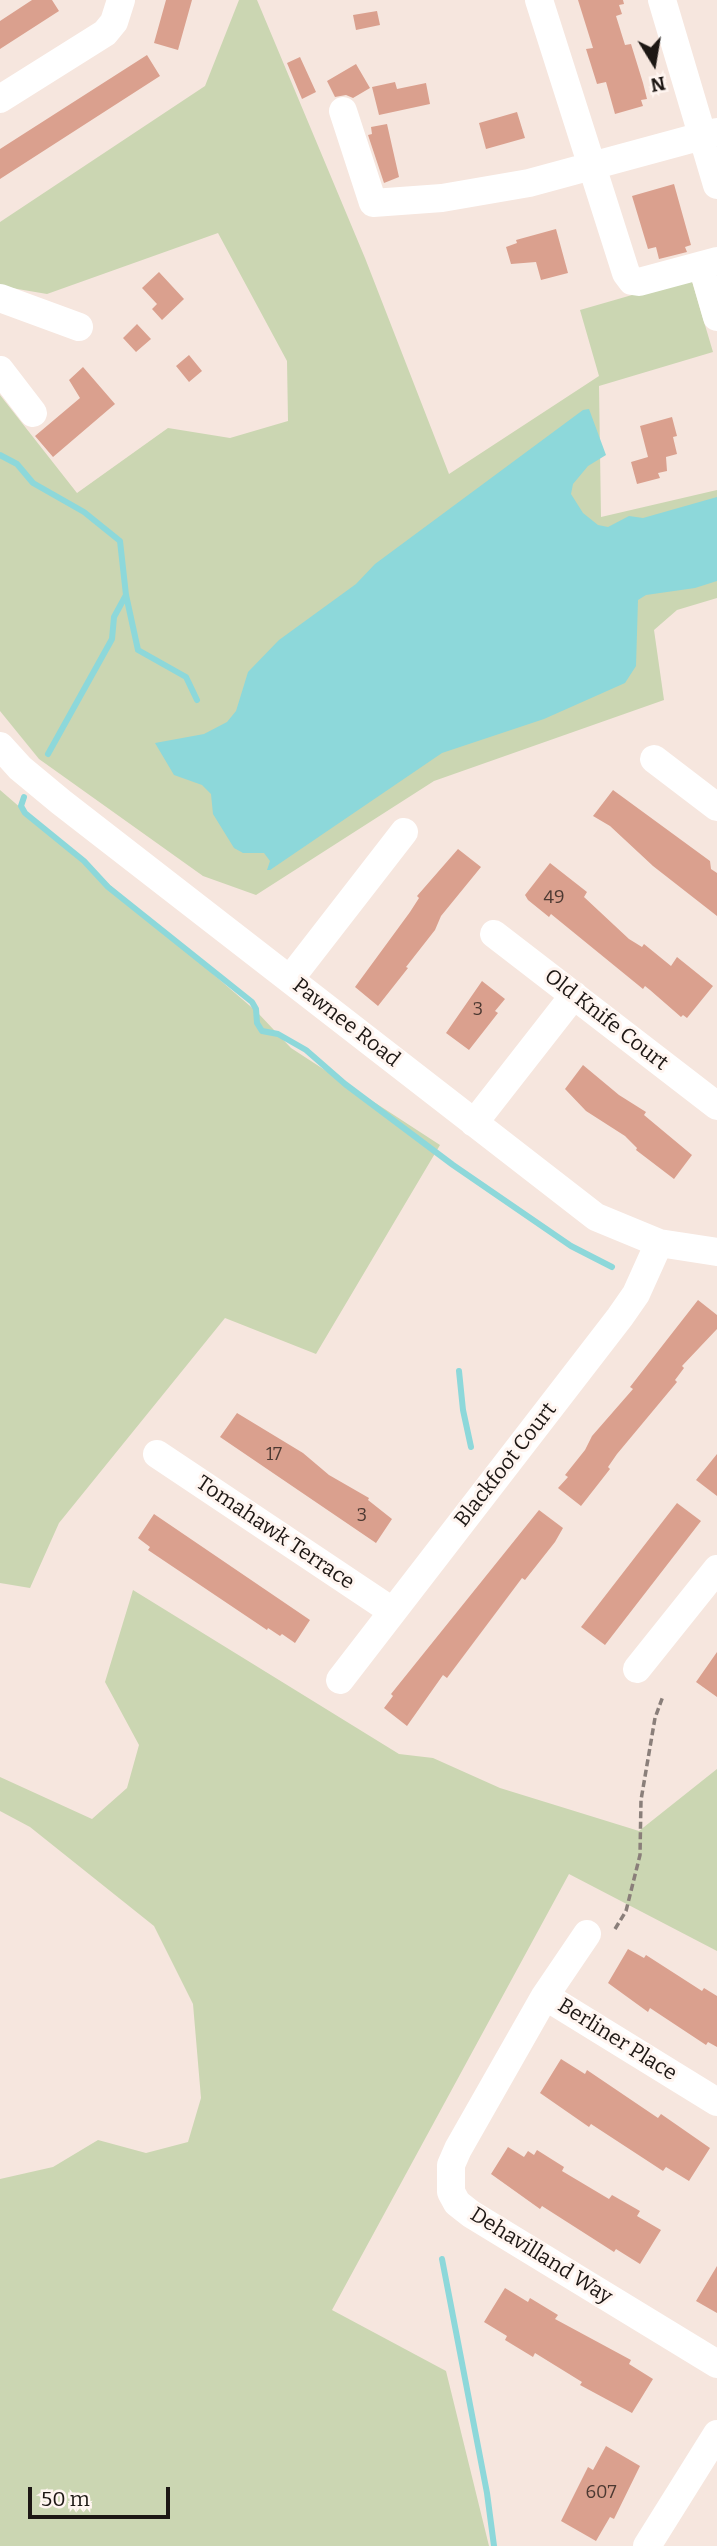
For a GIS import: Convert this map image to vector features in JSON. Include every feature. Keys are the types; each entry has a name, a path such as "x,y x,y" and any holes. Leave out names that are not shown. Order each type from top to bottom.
{"street":[{"path":"0,99 105,33 114,22 121,0"},
{"path":"539,0 590,168 626,273 632,281 648,281 710,263 717,317"},
{"path":"662,0 710,134 717,185"},
{"path":"343,111 373,204 488,191 590,168 710,134"},
{"path":"0,298 79,327"},
{"path":"0,370 33,413"},
{"name":"Pawnee Road","path":"0,746 39,785 597,1217 659,1243 717,1252"},
{"path":"654,759 717,807"},
{"path":"290,979 404,832"},
{"name":"Old Knife Court","path":"494,934 717,1106"},
{"path":"474,1123 574,995"},
{"name":"Blackfoot Court","path":"340,1680 620,1317 636,1294 659,1243"},
{"name":"Tomahawk Terrace","path":"157,1454 393,1611"},
{"path":"637,1669 717,1569"},
{"name":"Berliner Place","path":"587,1934 545,1996 717,2102"},
{"name":"Dehavilland Way","path":"545,1996 458,2150 451,2165 451,2192 457,2203 471,2214 717,2364"},
{"path":"647,2546 717,2434"}],"path":[{"path":"615,1929 626,1911 640,1855 641,1800 655,1718 663,1696"}],"green space":[{"path":"239,0 257,0 365,258 449,474 599,376 580,310 691,278 713,352 599,386 601,517 717,490 717,598 677,610 654,630 664,700 434,781 256,895 203,876 39,759 0,711 0,395 77,493 168,428 230,438 288,421 287,361 218,233 47,294 0,286 0,222 205,86"},
{"path":"0,790 257,1012 291,1048 440,1145 316,1354 225,1318 59,1523 30,1588 0,1583"},
{"path":"133,1590 399,1754 433,1758 500,1788 639,1831 717,1769 717,1951 569,1874 332,2310 446,2371 489,2546 0,2546 0,2179 53,2167 98,2140 146,2153 188,2142 201,2098 193,2004 154,1926 30,1827 0,1811 0,1777 92,1819 127,1788 139,1745 105,1682"}],"water":[{"path":"589,409 606,455 588,466 573,484 571,494 583,513 598,525 608,527 629,516 643,518 717,497 717,581 695,588 646,595 638,600 636,666 625,683 544,719 442,753 270,870 267,870 270,861 264,853 243,853 234,848 213,814 211,794 202,785 174,775 155,743 204,734 227,722 236,711 248,672 279,640 356,584 375,564 583,410"}],"building":[{"path":"32,0 52,0 59,11 0,49 0,21"},
{"path":"166,0 192,0 178,50 154,43"},
{"path":"578,0 623,0 624,4 619,5 622,14 616,16 625,45 631,44 643,83 647,99 641,100 643,106 615,114 606,82 597,84 586,49 593,48"},
{"path":"377,11 380,25 356,30 353,15"},
{"path":"147,55 160,76 0,179 0,149"},
{"path":"300,57 316,92 302,99 287,63"},
{"path":"356,64 370,88 353,98 346,95 335,97 327,81"},
{"path":"395,82 397,89 426,83 430,104 379,115 372,87"},
{"path":"517,112 525,138 486,149 479,123"},
{"path":"387,124 399,177 384,183 368,135 372,134 371,127"},
{"path":"674,184 691,245 685,247 687,252 659,259 656,247 648,249 632,196"},
{"path":"556,229 568,273 541,280 536,262 511,264 506,247 517,243 516,240"},
{"path":"159,272 184,299 162,320 152,309 157,304 142,288"},
{"path":"137,324 151,339 136,352 123,338"},
{"path":"189,355 202,371 189,382 176,366"},
{"path":"83,367 115,404 53,457 35,436 80,398 69,380"},
{"path":"672,417 677,436 673,437 677,454 666,457 667,471 658,473 660,478 637,484 631,462 648,457 640,426"},
{"path":"613,790 710,861 711,869 717,873 717,916 653,866 610,826 593,816"},
{"path":"458,849 481,867 441,916 435,930 378,1006 355,987 410,912 419,898 417,896"},
{"path":"550,863 587,892 584,897 629,939 642,947 644,944 671,966 677,957 713,986 687,1018 683,1015 681,1017 645,986 643,989 551,914 549,917 528,900 525,895"},
{"path":"482,981 505,999 495,1011 498,1013 469,1050 446,1033"},
{"path":"583,1065 619,1095 646,1112 644,1115 692,1155 674,1179 636,1150 625,1136 586,1111 565,1089"},
{"path":"698,1300 717,1315 717,1329 682,1366 684,1368 675,1380 677,1382 617,1454 608,1467 610,1469 581,1506 558,1488 568,1477 565,1475 585,1450 592,1436 633,1389 630,1387"},
{"path":"237,1413 303,1453 329,1475 369,1498 368,1500 392,1519 376,1543 220,1437"},
{"path":"717,1454 717,1496 696,1480"},
{"path":"677,1503 701,1521 605,1645 581,1627"},
{"path":"539,1510 563,1528 555,1542 525,1580 522,1578 447,1678 443,1675 407,1726 384,1708 393,1696 391,1694"},
{"path":"154,1514 310,1620 295,1643 282,1634 280,1636 268,1628 267,1630 148,1550 150,1547 138,1538"},
{"path":"717,1652 717,1697 696,1682"},
{"path":"628,1949 644,1958 646,1955 702,1991 704,1988 717,1996 717,2047 708,2042 706,2045 650,2008 648,2012 608,1983"},
{"path":"561,2059 585,2074 587,2070 658,2118 661,2114 710,2148 689,2181 666,2167 663,2171 591,2124 589,2127 540,2093"},
{"path":"508,2147 524,2157 528,2151 534,2155 537,2150 564,2167 562,2171 609,2199 612,2195 640,2211 637,2216 661,2230 640,2264 616,2249 614,2252 542,2206 540,2209 491,2174"},
{"path":"717,2266 717,2313 696,2301"},
{"path":"505,2288 528,2302 530,2298 558,2315 555,2319 631,2360 629,2364 653,2379 632,2413 580,2385 582,2382 535,2353 533,2357 505,2340 507,2336 484,2322"},
{"path":"606,2446 640,2466 614,2519 610,2517 596,2541 561,2521 588,2467 593,2470"}],"waterway":[{"path":"0,455 17,464 33,483 84,512 120,541 126,595 138,650 186,677 197,700"},
{"path":"48,754 112,639 114,617 126,595"},
{"path":"24,797 21,806 25,813 84,861 108,887 252,1002 256,1009 257,1023 262,1031 278,1034 306,1050 345,1084 453,1165 571,1246 612,1267"},
{"path":"459,1371 463,1410 471,1447"},
{"path":"442,2259 487,2493 494,2546"}]}
